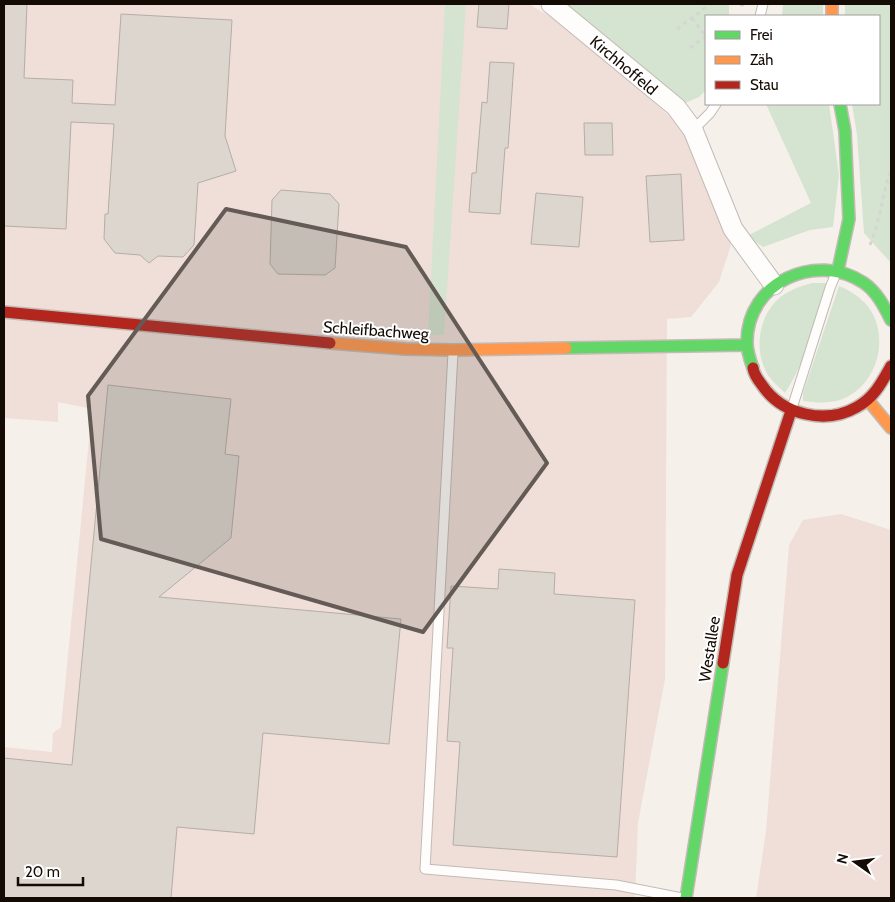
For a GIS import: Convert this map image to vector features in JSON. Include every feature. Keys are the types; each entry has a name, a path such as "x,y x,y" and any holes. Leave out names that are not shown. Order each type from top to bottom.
{"main road":[{"path":"838,270 849,219 845,131 840,105"},
{"path":"891,320 887,308 875,291 858,278 838,270 821,268 804,270 788,276 774,285 763,298 754,312 749,328 747,345 750,365 759,384 772,399 791,410 805,415 822,417 854,410 879,389 891,366"},
{"name":"Schleifbachweg","path":"4,312 285,340 405,349 453,350 747,345"},
{"path":"868,400 891,428"},
{"name":"Westallee","path":"686,898 737,575 791,410"}],"street":[{"name":"Kirchhoffeld","path":"551,4 676,107 693,130 733,229 774,285"}],"lane":[{"path":"693,130 715,105"},
{"path":"791,410 830,288 838,270"},
{"path":"453,350 425,869 616,884 682,898"}],"path":[{"path":"677,30 710,4"},
{"path":"692,18 705,35"},
{"path":"690,48 705,37"},
{"path":"868,248 876,231 882,198 891,170"}],"highlighted area":[{"path":"226,209 406,247 547,463 423,632 101,539 88,396"}],"shaded area":[{"path":"4,4 529,4 566,26 675,121 696,155 731,245 719,282 691,317 667,319 665,679 638,823 635,898 4,898 4,747 52,752 53,733 61,727 92,409 58,402 58,422 4,418"},
{"path":"841,514 891,530 891,898 756,898 766,831 789,545 803,520"}],"green space":[{"path":"445,4 466,4 444,335 428,335"},
{"path":"565,4 729,4 729,15 705,15 705,91 699,97 685,103"},
{"path":"783,4 823,4 823,15 782,15"},
{"path":"845,4 891,4 891,263 864,233 857,135 852,105 880,105 880,15 845,15"},
{"path":"766,105 829,105 839,175 833,227 810,230 763,247 747,236 811,203"},
{"path":"812,283 826,283 805,353 785,393 765,370 760,349 762,328 770,308 777,300 794,289"},
{"path":"839,286 859,298 873,314 878,327 879,341 878,355 874,368 867,380 845,398 824,402 803,401 803,393"}],"building":[{"path":"4,4 27,4 24,78 73,80 72,103 115,105 121,14 232,20 225,136 236,171 198,183 194,245 183,257 158,256 149,263 140,255 115,253 104,239 105,214 108,214 114,124 71,122 66,229 4,226"},
{"path":"479,4 509,4 507,29 477,27"},
{"path":"490,62 514,63 508,148 505,148 500,214 469,212 472,173 476,173 482,102 487,103"},
{"path":"584,123 612,123 613,155 585,155"},
{"path":"681,174 684,240 650,242 646,176"},
{"path":"281,190 330,194 339,204 335,268 325,275 278,274 270,264 272,200"},
{"path":"536,193 583,197 579,247 531,244"},
{"path":"108,385 231,399 225,454 239,456 231,538 159,597 401,619 389,744 263,733 254,834 177,827 171,898 4,898 4,758 72,765"},
{"path":"499,569 555,573 554,594 635,600 617,857 453,845 460,742 447,741 453,648 447,648 451,586 498,589"}],"traffic: fast":[{"path":"838,270 849,219 845,131 840,105"},
{"path":"753,368 747,345 750,321 759,303 771,289 788,278 806,272 825,270 845,274 864,283 873,291 891,320"},
{"path":"566,348 747,345"},
{"path":"686,898 723,663"}],"traffic: slow":[{"path":"832,4 832,15"},
{"path":"330,343 405,349 566,348"},
{"path":"868,400 891,428"}],"traffic: jam":[{"path":"4,312 330,343"},
{"path":"753,368 755,375 761,383 781,404 805,414 819,416 845,412 863,403 877,389 891,366"},
{"path":"723,663 737,575 791,411"}]}
